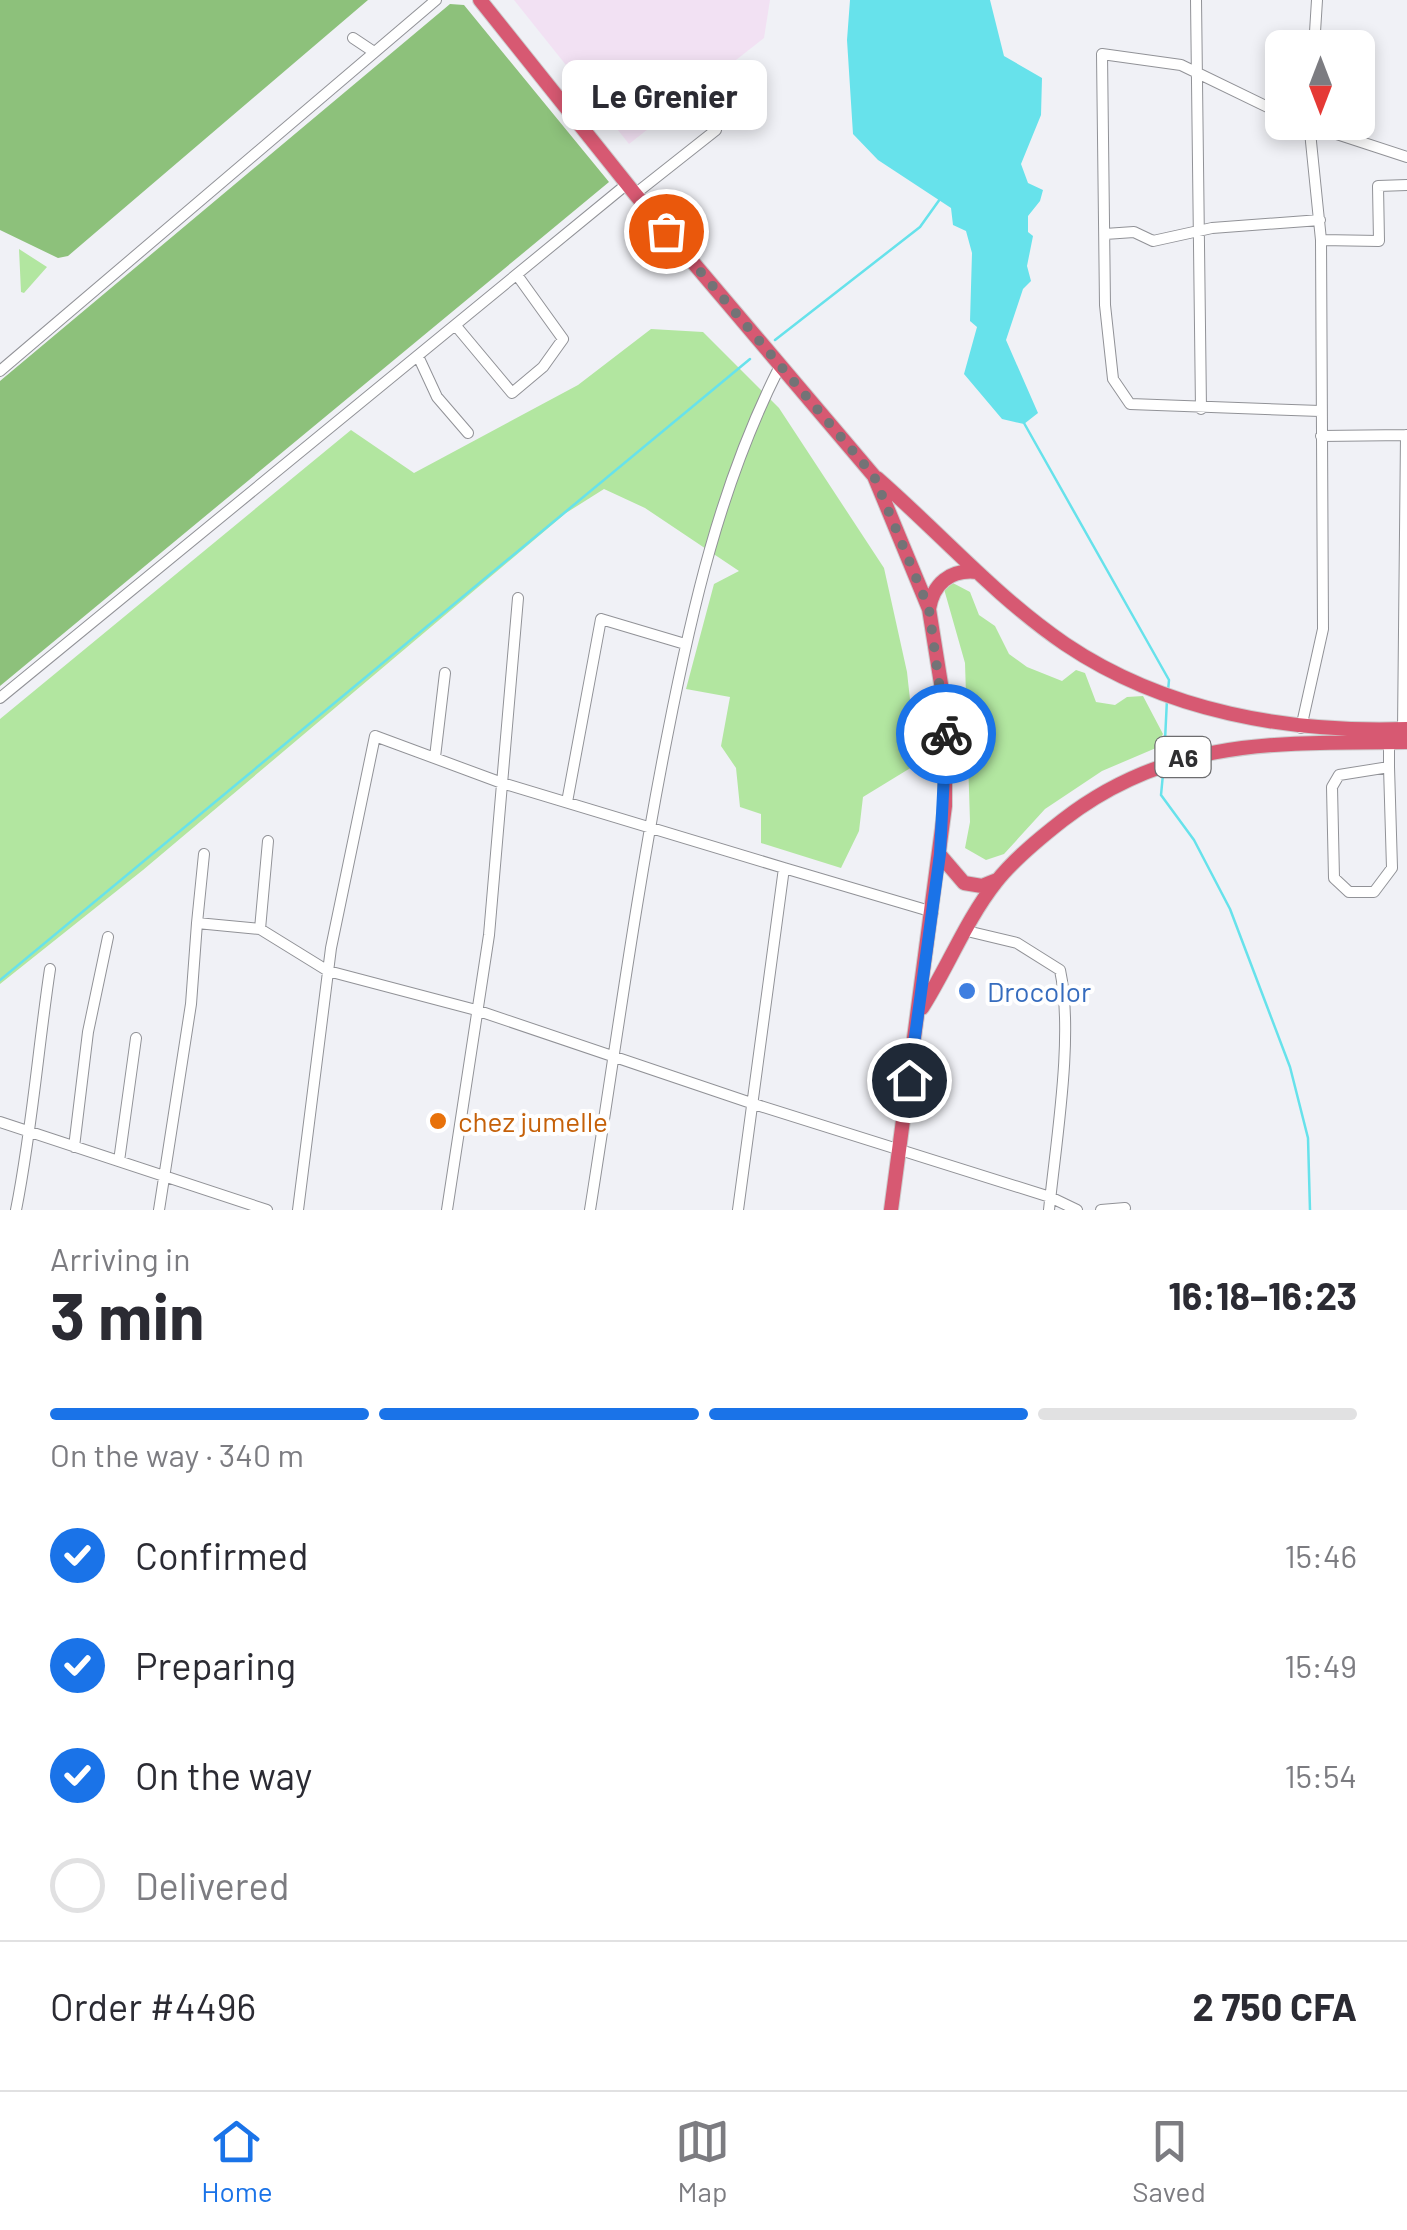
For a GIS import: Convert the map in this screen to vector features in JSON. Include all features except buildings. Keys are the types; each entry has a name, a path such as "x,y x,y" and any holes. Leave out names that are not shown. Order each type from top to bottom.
{"highway":[{"path":"480,0 779,368 874,476 929,609 943,692 947,758 940,854 890,1210"},
{"name":"A6","path":"874,476 976,572 1067,645 1109,668 1198,705 1301,728 1406,734"},
{"path":"929,609 941,582 956,573 976,572"},
{"path":"1300,744 1301,728"},
{"name":"A6","path":"919,1013 997,880 1079,808 1162,763 1220,748 1390,742 1406,734"},
{"path":"940,854 964,883 982,886 997,880"}],"street":[{"path":"0,371 436,0"},
{"path":"1196,0 1201,408"},
{"path":"1315,30 1317,0"},
{"path":"353,38 374,52"},
{"path":"1265,106 1181,65 1102,54 1105,305 1114,379 1130,404 1320,411"},
{"path":"0,698 517,275 716,130"},
{"path":"1301,728 1309,682 1321,656 1323,629 1321,240 1308,140"},
{"path":"1355,140 1407,157"},
{"path":"1321,240 1379,241 1378,186 1407,185"},
{"path":"1105,234 1134,232 1154,241 1320,220"},
{"path":"456,326 512,393 528,381 563,339 517,275"},
{"path":"418,356 437,397 468,433"},
{"path":"590,1210 650,824 685,644 722,500 746,433 779,368"},
{"path":"1321,436 1407,435 1406,734"},
{"path":"447,1210 476,1010 518,598"},
{"path":"567,802 601,619 685,644"},
{"path":"435,758 445,673"},
{"path":"298,1210 328,971 375,736 502,783 650,824 932,912"},
{"path":"1388,767 1339,774 1332,787 1334,878 1349,892 1374,892 1392,868 1390,742"},
{"path":"260,928 268,841"},
{"path":"159,1210 204,854"},
{"path":"738,1210 784,868"},
{"path":"197,924 260,928 328,971 476,1010 754,1104 1050,1197 1077,1210"},
{"path":"966,931 1017,943 1060,970 1064,1023 1049,1210"},
{"path":"74,1147 88,1032 108,937"},
{"path":"16,1210 31,1133 31,1098 50,969"},
{"path":"119,1162 136,1038"},
{"path":"0,1122 266,1210"},
{"path":"1101,1210 1125,1208"}],"shaded area":[{"path":"514,0 770,0 764,38 629,144"}],"green space":[{"path":"0,0 368,0 68,256 58,258 0,230"},
{"path":"450,4 464,5 609,182 0,686 0,381"},
{"path":"19,249 47,267 24,293 21,292"},
{"path":"651,329 703,332 779,408 884,568 907,672 917,764 863,797 859,831 841,868 761,843 761,814 740,807 736,768 721,746 730,697 686,689 714,584 739,571 645,508 604,489 566,513 143,870 0,984 0,719 351,430 414,473 578,385"},
{"path":"951,582 970,592 979,615 995,626 1009,654 1027,667 1062,681 1076,670 1085,673 1096,702 1115,705 1127,697 1143,696 1163,734 1156,748 1102,771 1045,809 1004,854 986,860 965,848 970,822 965,663 944,589"}],"water":[{"path":"850,0 990,0 1004,56 1042,78 1041,115 1021,164 1028,183 1043,190 1028,216 1028,232 1033,236 1027,266 1031,281 1023,289 1006,340 1038,413 1024,424 1002,419 964,374 977,327 970,321 972,253 966,231 953,225 951,208 878,160 853,134 847,40"}],"waterway":[{"path":"775,340 920,227 940,199"},
{"path":"0,980 750,359"},
{"path":"1024,423 1169,680 1168,691"},
{"path":"1164,761 1167,699"},
{"path":"1163,774 1161,795 1194,840 1230,909 1290,1067 1308,1138 1310,1210"}],"way so far":[{"path":"666,231 874,476 929,609 946,734"}],"place":[{"name":"Le Grenier","path":"666,231"},
{"name":"Drocolor","path":"967,991"},
{"name":"chez jumelle","path":"438,1121"}],"route":[{"path":"909,1080 940,854 946,734"}]}
